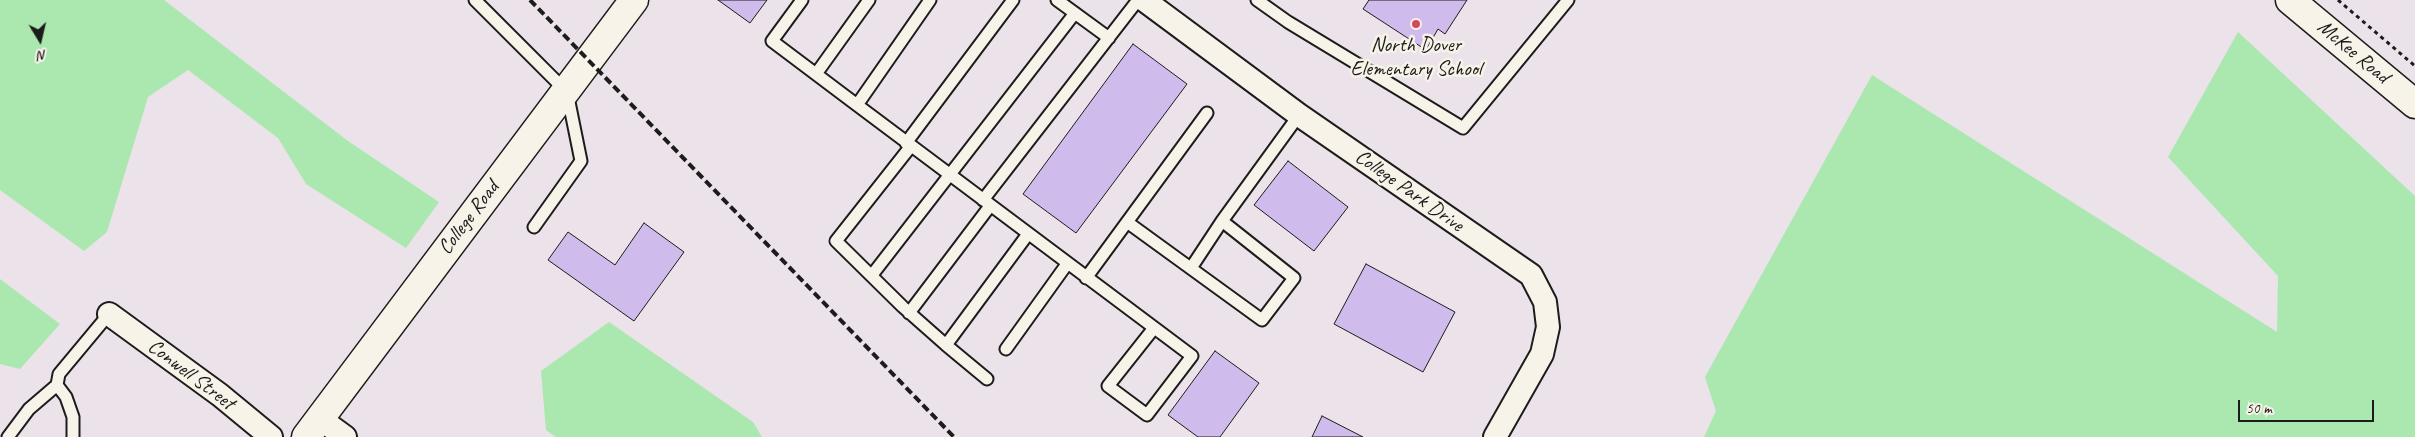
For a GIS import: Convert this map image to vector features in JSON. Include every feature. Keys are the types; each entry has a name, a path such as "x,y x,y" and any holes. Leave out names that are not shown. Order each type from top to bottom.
{"street":[{"name":"College Road","path":"312,427 567,92 634,0"},
{"name":"College Park Drive","path":"1144,0 1299,115 1531,275 1545,302 1548,327 1542,354 1495,437"},
{"name":"McKee Road","path":"2290,0 2415,104"},
{"name":"Conwell Street","path":"109,314 220,395 271,437"},
{"path":"312,427 345,437"}],"lane":[{"path":"475,0 567,92 581,161 534,227"},
{"path":"802,0 772,42 1192,356 1147,415 1108,386 1154,328"},
{"path":"816,74 869,0"},
{"path":"857,105 930,0"},
{"path":"988,379 909,313 836,242 1013,0"},
{"path":"1057,0 1109,38"},
{"path":"909,313 987,203 1138,0"},
{"path":"1257,0 1288,22 1462,128 1568,0"},
{"path":"872,275 1074,13"},
{"path":"1086,278 1207,113"},
{"path":"1191,268 1222,221 1299,115"},
{"path":"1127,222 1262,320 1294,278 1222,221"},
{"path":"946,345 1028,234"},
{"path":"1006,349 1067,264"},
{"path":"8,437 29,409 57,384 59,374 109,314"},
{"path":"57,384 66,397 74,417 73,437"}],"path":[{"path":"2338,0 2415,66"}],"green space":[{"path":"0,0 164,0 348,141 439,202 406,248 306,184 278,138 188,70 148,97 107,232 84,251 0,190"},
{"path":"2238,32 2415,196 2415,437 1704,437 1716,411 1705,377 1872,75 2277,332 2278,276 2168,157"},
{"path":"0,279 60,324 20,369 0,364"},
{"path":"609,322 753,422 762,437 556,437 546,430 541,371"}],"building":[{"path":"718,0 767,0 750,23"},
{"name":"North Dover Elementary School","path":"1369,0 1467,0 1445,34 1438,29 1426,50 1363,9"},
{"path":"1133,44 1187,84 1076,233 1023,194"},
{"path":"1288,161 1348,207 1314,251 1254,205"},
{"path":"644,223 684,252 634,321 548,260 568,232 615,265"},
{"path":"1366,264 1455,312 1423,372 1334,324"},
{"path":"1215,351 1259,383 1220,437 1198,437 1168,415"},
{"path":"1322,416 1363,437 1312,437"}],"railway":[{"path":"530,0 954,437"}],"place":[{"name":"North Dover Elementary School","path":"1416,24"}]}
